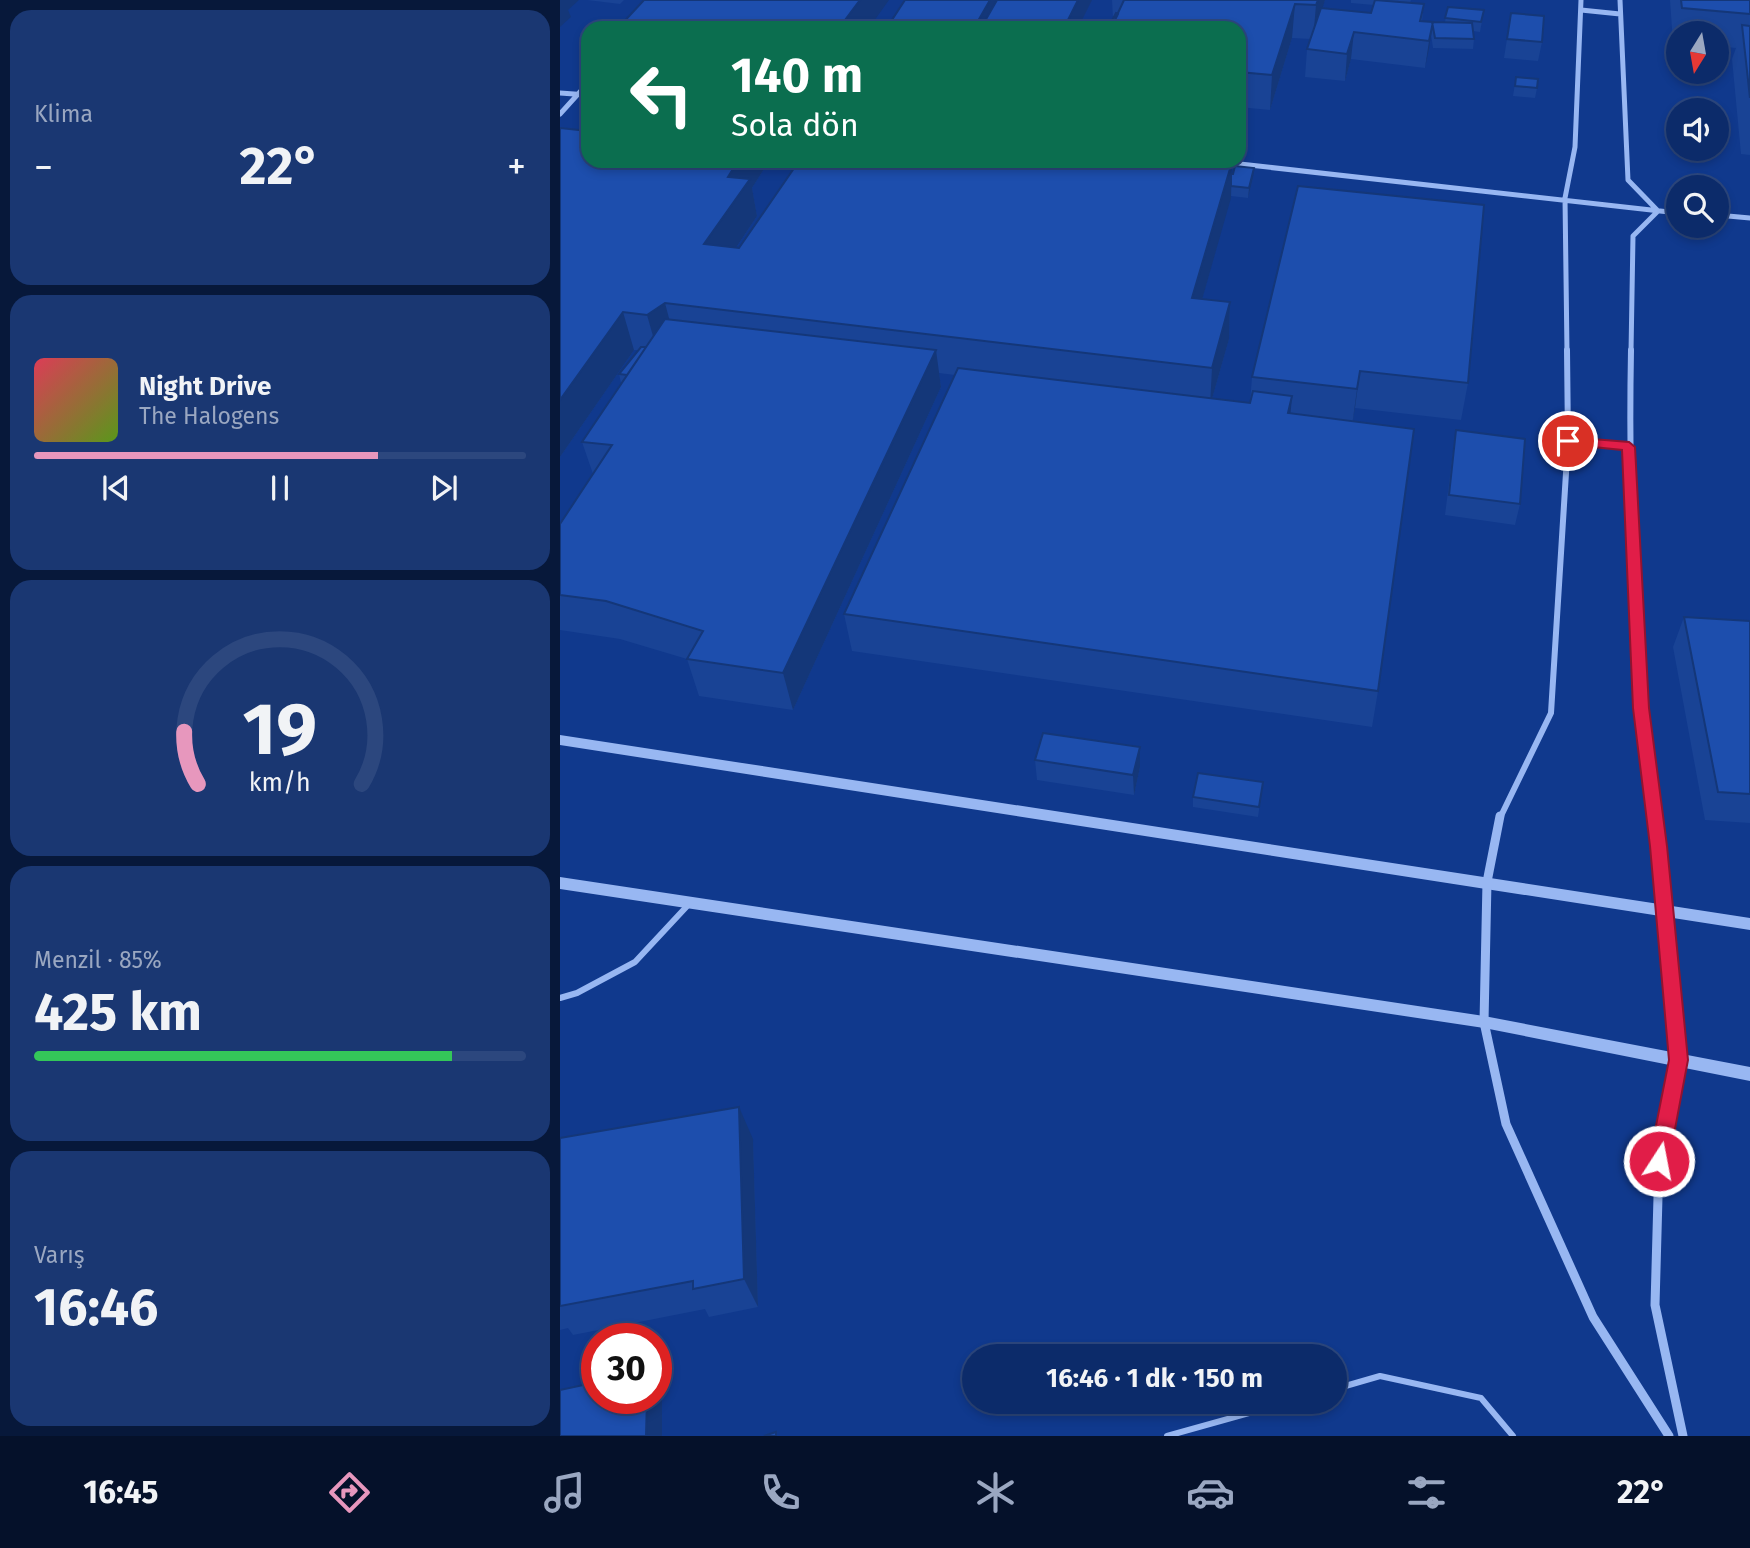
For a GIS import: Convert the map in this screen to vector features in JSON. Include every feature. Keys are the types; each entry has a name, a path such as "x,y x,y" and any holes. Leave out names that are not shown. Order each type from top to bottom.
{"street":[{"path":"1581,0 1575,147 1565,198 1568,441 1551,713 1501,813 1487,882 1484,1022 1506,1124 1593,1317 1669,1436"},
{"path":"1620,0 1628,180 1658,211"},
{"path":"1581,10 1620,14"},
{"path":"560,114 581,90"},
{"path":"560,93 581,94"},
{"path":"1246,164 1565,198 1666,212"},
{"path":"1658,211 1633,236 1629,447 1641,708 1678,1060 1659,1161 1655,1305 1683,1436"},
{"path":"1729,216 1750,218"},
{"path":"1568,441 1629,447"},
{"path":"560,740 1750,924"},
{"path":"560,883 1484,1022 1750,1074"}],"lane":[{"path":"560,998 577,993 635,962 689,904"},
{"path":"1347,1386 1380,1376 1480,1398 1513,1436"},
{"path":"1167,1436 1246,1414"}],"building":[{"path":"644,0 860,0 844,21 625,21"},
{"path":"905,0 990,0 978,21 891,21"},
{"path":"997,0 1078,0 1068,21 985,21"},
{"path":"1124,0 1318,0 1316,5 1295,4 1272,75 1246,73 1246,21 1114,21"},
{"path":"1375,0 1424,4 1420,21 1433,22 1429,41 1354,32 1347,54 1307,49 1321,8 1371,13"},
{"path":"1681,0 1750,0 1750,14 1682,8"},
{"path":"1448,7 1484,10 1481,22 1445,18"},
{"path":"1511,13 1544,16 1542,42 1507,39"},
{"path":"1432,22 1472,23 1474,39 1435,38"},
{"path":"1742,25 1750,26 1750,98"},
{"path":"1516,77 1538,79 1537,88 1515,86"},
{"path":"560,128 581,130 581,168 734,168 728,177 750,179 704,244 739,248 794,168 1230,168 1192,298 1230,302 1212,368 665,303 647,315 623,312 560,400"},
{"path":"1234,168 1254,168 1249,188 1231,186"},
{"path":"1298,186 1484,205 1468,383 1360,371 1357,389 1252,377"},
{"path":"665,319 936,350 783,673 687,659 703,631 606,601 560,595 560,524 612,445 582,442"},
{"path":"641,347 646,347 627,375 619,374"},
{"path":"958,368 1250,403 1253,391 1292,396 1288,413 1414,429 1378,691 844,614"},
{"path":"1456,430 1525,439 1520,504 1449,495"},
{"path":"1684,617 1750,621 1750,794 1718,792"},
{"path":"1043,733 1140,747 1133,775 1035,760"},
{"path":"1198,773 1263,782 1259,807 1193,797"},
{"path":"739,1107 744,1279 693,1289 693,1281 560,1306 560,1138"},
{"path":"581,1385 581,1414 647,1414 646,1436 560,1436 560,1390"}],"route":[{"path":"1568,441 1629,447 1641,708 1658,846 1678,1060 1659,1161"}]}
